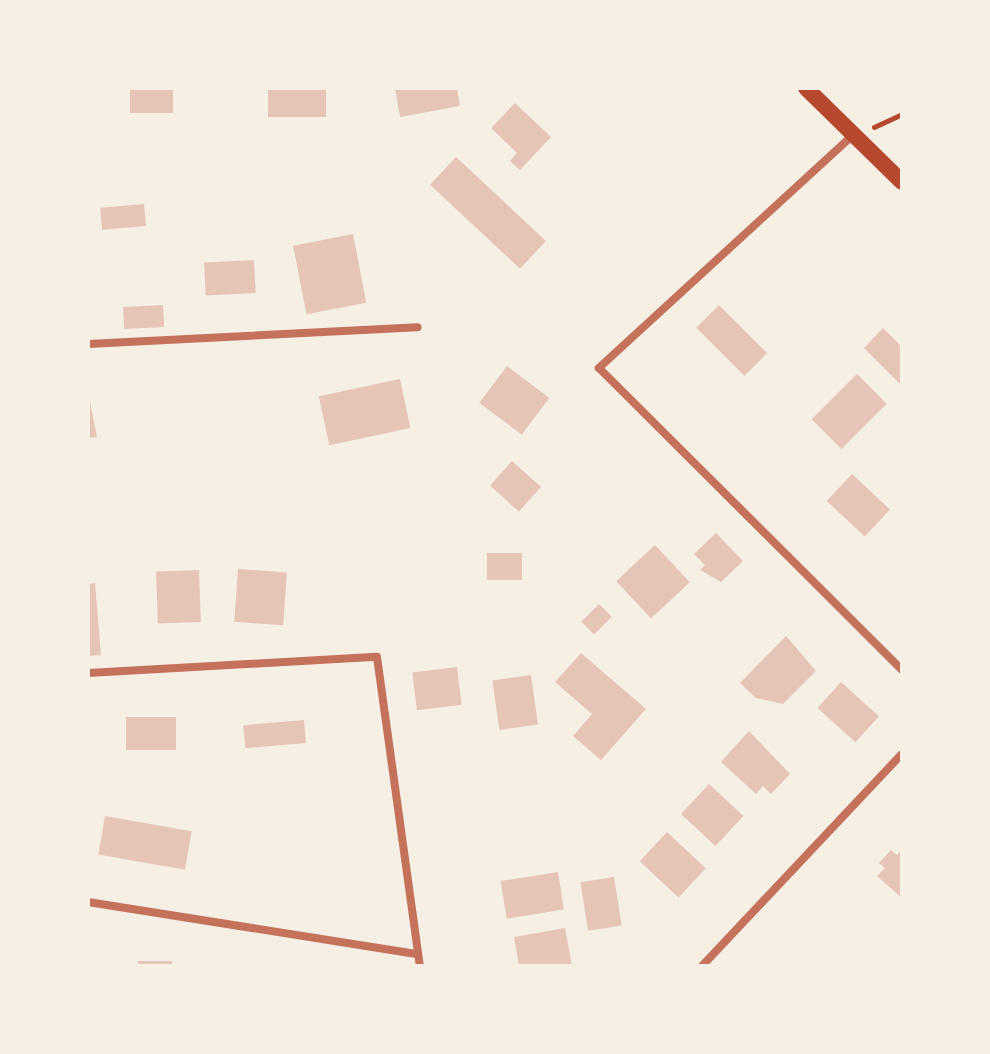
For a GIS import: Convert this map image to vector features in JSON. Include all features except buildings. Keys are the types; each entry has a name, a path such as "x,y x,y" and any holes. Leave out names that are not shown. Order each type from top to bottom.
{"main road":[{"path":"806,88 902,182"}],"street":[{"path":"853,135 599,368 902,670"},
{"path":"88,344 418,327"},
{"path":"88,673 377,657 420,966"},
{"path":"702,966 902,754"},
{"path":"88,902 418,954"}]}
